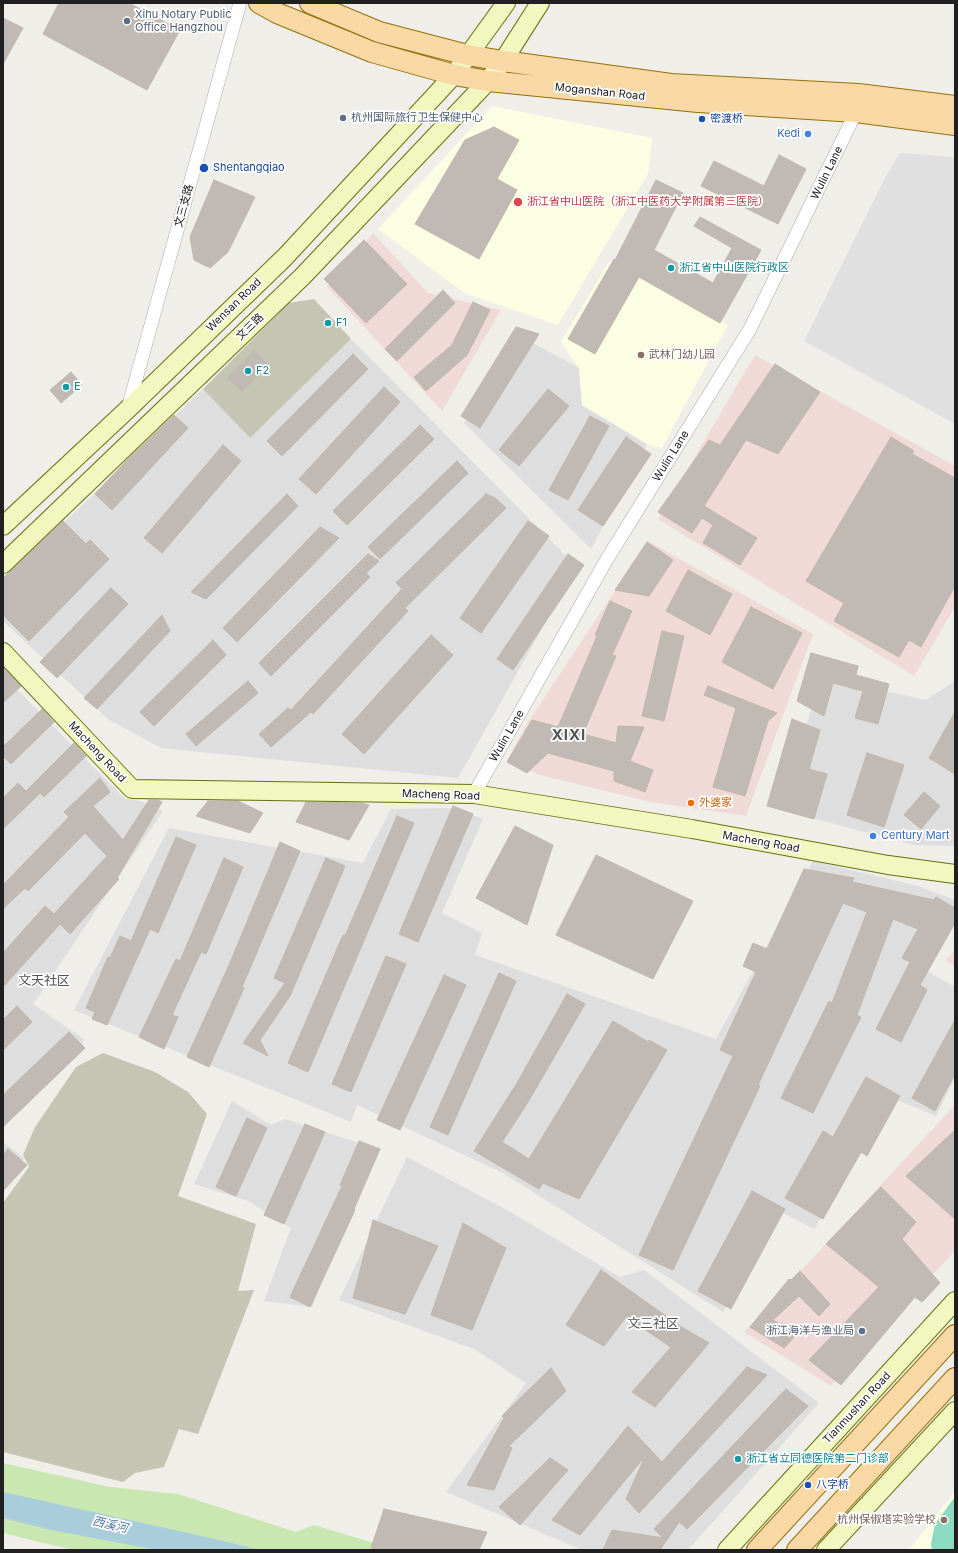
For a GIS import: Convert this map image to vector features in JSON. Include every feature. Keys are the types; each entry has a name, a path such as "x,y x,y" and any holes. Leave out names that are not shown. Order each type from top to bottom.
{"main road":[{"name":"Moganshan Road","path":"259,3 277,13 372,52 454,75 488,81 698,102 856,112 955,125"},
{"name":"Moganshan Road","path":"310,3 379,32 467,55 503,62 671,84 858,94 955,106"},
{"name":"Wensan Road","path":"3,526 285,257 454,75 506,3"},
{"name":"文三路","path":"3,564 302,277 488,81 503,62 540,3"},
{"name":"Macheng Road","path":"3,652 132,789 474,794 692,829 888,865 955,874"},
{"name":"Tianmushan Road","path":"727,1550 955,1301"},
{"name":"Tianmushan Road","path":"757,1550 955,1335"},
{"path":"797,1550 955,1378"},
{"path":"826,1550 955,1411"}],"street":[{"name":"文三支路","path":"128,408 240,3"},
{"name":"Wulin Lane","path":"474,794 607,559 750,328 856,112"}],"shaded area":[{"name":"浙江省中山医院（浙江中医药大学附属第三医院）","path":"492,106 652,138 648,174 558,325 466,294 378,229"},
{"path":"900,153 955,157 955,424 804,341 885,178"},
{"path":"373,233 428,293 501,310 442,411 327,287"},
{"name":"武林门幼儿园","path":"610,260 728,325 662,448 647,444 582,405 579,368 561,342"},
{"path":"314,299 351,339 250,438 203,389 289,303"},
{"path":"516,334 579,368 582,405 647,444 591,549 464,423"},
{"path":"351,339 577,567 458,778 161,748 108,719 3,621 3,581 203,389 250,438"},
{"path":"755,355 955,466 955,607 914,676 658,519"},
{"path":"648,541 813,634 746,816 651,802 540,775 507,761 526,725"},
{"path":"3,675 125,799 141,801 163,811 33,1004 85,1040 3,1125"},
{"path":"822,677 926,700 955,681 955,846 913,845 779,809"},
{"path":"456,808 483,819 442,913 482,933 475,955 716,1039 813,861 918,886 955,900 955,916 925,970 955,987 955,1077 936,1116 895,1099 814,1229 781,1212 723,1312 503,1173 357,1105 351,1122 74,1010 169,828 363,863 391,809"},
{"path":"955,950 955,967 946,960"},
{"path":"103,1053 155,1072 188,1092 207,1114 178,1196 256,1224 238,1291 254,1290 198,1434 179,1429 164,1467 135,1473 123,1482 3,1452 3,1203 29,1167 23,1155 35,1127 76,1067"},
{"path":"232,1101 271,1125 285,1119 374,1148 312,1307 264,1301 291,1228 248,1201 194,1184"},
{"path":"955,1105 955,1251 831,1386 744,1332"},
{"path":"3,1142 24,1158 3,1183"},
{"path":"407,1157 507,1210 620,1277 644,1270 819,1403 688,1550 582,1550 446,1492 526,1383 474,1349 339,1300"},
{"name":"杭州保俶塔实验学校","path":"955,1491 955,1550 909,1550"}],"green space":[{"path":"3,1463 110,1487 178,1494 296,1532 314,1525 397,1550 75,1550 47,1544 3,1533"},
{"name":"杭州保俶塔实验学校","path":"955,1497 955,1550 932,1550 931,1544 935,1524"}],"water":[{"name":"西溪河","path":"3,1492 260,1550 157,1550 51,1530 3,1518"}],"building":[{"path":"59,3 129,3 180,30 147,90 43,34"},
{"path":"3,18 23,28 3,64"},
{"path":"494,127 519,140 497,179 517,190 479,259 415,224 465,140"},
{"path":"779,155 806,169 778,224 701,186 714,161 764,186"},
{"path":"214,180 255,197 228,252 210,268 194,260 190,237"},
{"path":"656,180 683,193 654,250 713,283 732,248 694,226 700,217 761,250 720,323 639,277 595,354 568,339 614,259 615,260"},
{"path":"364,240 407,284 366,323 324,279"},
{"path":"443,290 455,303 397,361 385,349"},
{"path":"473,302 490,310 467,355 426,391 414,377 452,345"},
{"path":"516,327 539,334 480,428 461,416"},
{"name":"F2","path":"254,351 268,365 242,391 228,378"},
{"path":"353,354 368,369 282,456 267,441"},
{"path":"775,364 820,392 778,454 746,440 704,506 757,538 740,565 703,543 713,525 702,518 692,533 658,512 709,440 720,445"},
{"name":"E","path":"71,372 82,385 61,403 50,390"},
{"path":"384,387 400,402 316,494 299,479"},
{"path":"548,389 569,406 519,466 499,450"},
{"path":"174,415 188,428 112,510 95,494 127,460"},
{"path":"590,416 609,426 568,500 549,490"},
{"path":"420,425 434,439 347,525 333,511"},
{"path":"626,437 651,454 603,526 578,510"},
{"path":"891,437 914,451 912,454 955,478 955,586 921,647 909,640 899,657 834,621 844,603 806,581"},
{"path":"223,445 241,461 162,553 144,538"},
{"path":"457,461 468,473 380,559 368,547"},
{"path":"287,494 298,506 206,599 191,592"},
{"path":"486,494 495,498 506,508 405,608 408,611 313,714 311,712 271,747 259,734 288,708 291,710 402,589 396,583"},
{"path":"63,521 86,544 90,540 109,559 29,641 3,615 3,578"},
{"path":"528,521 549,536 481,633 460,618"},
{"path":"320,527 339,538 237,642 223,628"},
{"path":"647,542 673,560 649,596 615,590"},
{"path":"368,554 379,561 366,573 370,577 271,676 259,663"},
{"path":"568,554 584,565 513,670 497,659"},
{"path":"688,570 732,594 710,635 666,611"},
{"path":"111,588 128,604 57,678 40,662"},
{"path":"610,601 632,611 612,655 616,656 583,734 616,743 618,726 644,727 630,761 653,770 645,792 614,781 614,771 548,753 527,773 507,762 532,720 558,727 597,636 595,635"},
{"path":"751,607 802,633 773,689 722,662"},
{"path":"162,615 170,631 97,709 84,698"},
{"path":"662,631 684,636 664,721 642,716"},
{"path":"431,635 453,655 364,754 342,734"},
{"path":"213,640 226,655 154,726 140,712"},
{"path":"811,653 858,666 856,675 889,684 878,724 855,718 863,691 833,683 824,716 797,701"},
{"path":"3,667 21,686 3,703"},
{"path":"248,681 258,693 196,746 186,734"},
{"path":"708,686 777,713 768,721 745,796 713,787 736,708 704,695"},
{"path":"42,709 54,722 11,764 3,756 3,747"},
{"path":"955,712 955,774 929,758"},
{"path":"792,719 820,730 809,769 827,774 814,819 767,806"},
{"path":"74,743 86,756 44,797 40,793 3,829 3,798 18,783 26,791"},
{"path":"867,753 904,765 884,827 847,815"},
{"path":"100,778 110,792 93,806 123,840 149,800 158,800 162,802 117,878 119,879 70,934 60,924 3,987 3,953 45,906 54,914 107,856 85,833 28,891 25,888 3,909 3,885 69,817 64,812"},
{"path":"924,792 940,806 921,829 904,815"},
{"path":"208,801 238,801 263,813 250,833 196,816"},
{"path":"306,802 360,803 369,805 349,840 296,822"},
{"path":"453,806 473,814 418,942 399,934"},
{"path":"397,816 414,823 308,1072 288,1063 343,935 345,936"},
{"path":"515,826 553,845 527,925 476,898"},
{"path":"176,837 196,845 158,933 150,929 107,1025 92,1019 95,1012 86,1008 108,957 110,958 120,936 131,941"},
{"path":"280,842 300,851 242,987 244,988 209,1067 187,1057 230,963"},
{"path":"596,855 693,901 653,979 556,935"},
{"path":"224,858 243,867 206,954 201,952 172,1015 178,1017 164,1049 139,1037 176,959 180,961"},
{"path":"326,858 345,866 290,996 260,1040 268,1056 243,1043 285,983 274,978"},
{"path":"804,869 854,878 852,882 934,900 936,897 955,908 955,923 920,985 927,990 901,1042 876,1029 910,962 902,958 918,929 893,919 857,1015 861,1017 813,1113 781,1098 829,1001 832,1003 867,912 843,903 758,1085 760,1086 673,1270 639,1255 733,1056 720,1050 756,972 743,966 753,943 767,949"},
{"path":"386,956 406,964 351,1092 332,1084"},
{"path":"499,973 516,981 448,1135 430,1127"},
{"path":"444,975 466,985 400,1130 377,1120"},
{"path":"567,994 585,1004 528,1102 502,1142 529,1159 613,1021 648,1042 649,1040 667,1050 579,1199 543,1183 539,1189 474,1151 517,1083"},
{"path":"17,1006 32,1022 3,1050 3,1020"},
{"path":"955,1020 955,1074 935,1111 912,1098"},
{"path":"69,1032 85,1048 3,1127 3,1095"},
{"path":"866,1077 900,1096 867,1156 861,1152 823,1219 785,1198 823,1131 833,1137"},
{"path":"247,1118 267,1128 236,1196 216,1187"},
{"path":"305,1124 325,1132 284,1224 264,1215"},
{"path":"955,1130 955,1219 906,1176"},
{"path":"359,1141 380,1149 354,1209 355,1210 310,1307 290,1297 342,1186 340,1185"},
{"path":"8,1149 27,1165 3,1191 3,1155"},
{"path":"881,1187 916,1222 902,1239 940,1283 922,1302 915,1297 841,1385 809,1360 879,1287 826,1244"},
{"path":"752,1191 785,1209 731,1309 698,1291"},
{"path":"373,1220 438,1246 405,1314 353,1298"},
{"path":"463,1223 506,1248 472,1330 431,1315"},
{"path":"601,1270 680,1326 709,1343 655,1407 632,1392 671,1347 626,1317 604,1346 566,1325"},
{"path":"800,1271 830,1304 819,1316 799,1296 773,1320 797,1334 784,1348 750,1327 789,1279 791,1280"},
{"path":"747,1367 767,1375 639,1513 626,1499 643,1461 642,1460 580,1535 552,1520 628,1426 662,1462"},
{"path":"551,1368 566,1391 509,1446 512,1448 494,1490 467,1485 504,1418 502,1416"},
{"name":"浙江省立同德医院第二门诊部","path":"786,1389 808,1406 687,1529 679,1522 660,1550 603,1550 612,1530 663,1538 654,1529"},
{"path":"550,1458 568,1470 520,1525 499,1507"},
{"path":"384,1509 487,1532 479,1550 382,1550 371,1548"}],"place":[{"name":"Xihu Notary Public Office Hangzhou","path":"127,21"},
{"name":"杭州国际旅行卫生保健中心","path":"343,118"},
{"name":"密渡桥","path":"702,119"},
{"name":"Kedi","path":"808,134"},
{"name":"Shentangqiao","path":"204,168"},
{"name":"浙江省中山医院（浙江中医药大学附属第三医院）","path":"518,202"},
{"name":"浙江省中山医院行政区","path":"671,268"},
{"name":"F1","path":"328,323"},
{"name":"武林门幼儿园","path":"641,355"},
{"name":"F2","path":"248,371"},
{"name":"E","path":"66,387"},
{"name":"外婆家","path":"691,803"},
{"name":"Century Mart","path":"873,836"},
{"name":"浙江海洋与渔业局","path":"862,1331"},
{"name":"浙江省立同德医院第二门诊部","path":"738,1459"},
{"name":"八字桥","path":"808,1485"},
{"name":"杭州保俶塔实验学校","path":"944,1520"}],"district":[{"name":"XIXI","path":"569,735"},
{"name":"文天社区","path":"44,981"},
{"name":"文三社区","path":"653,1324"}]}
